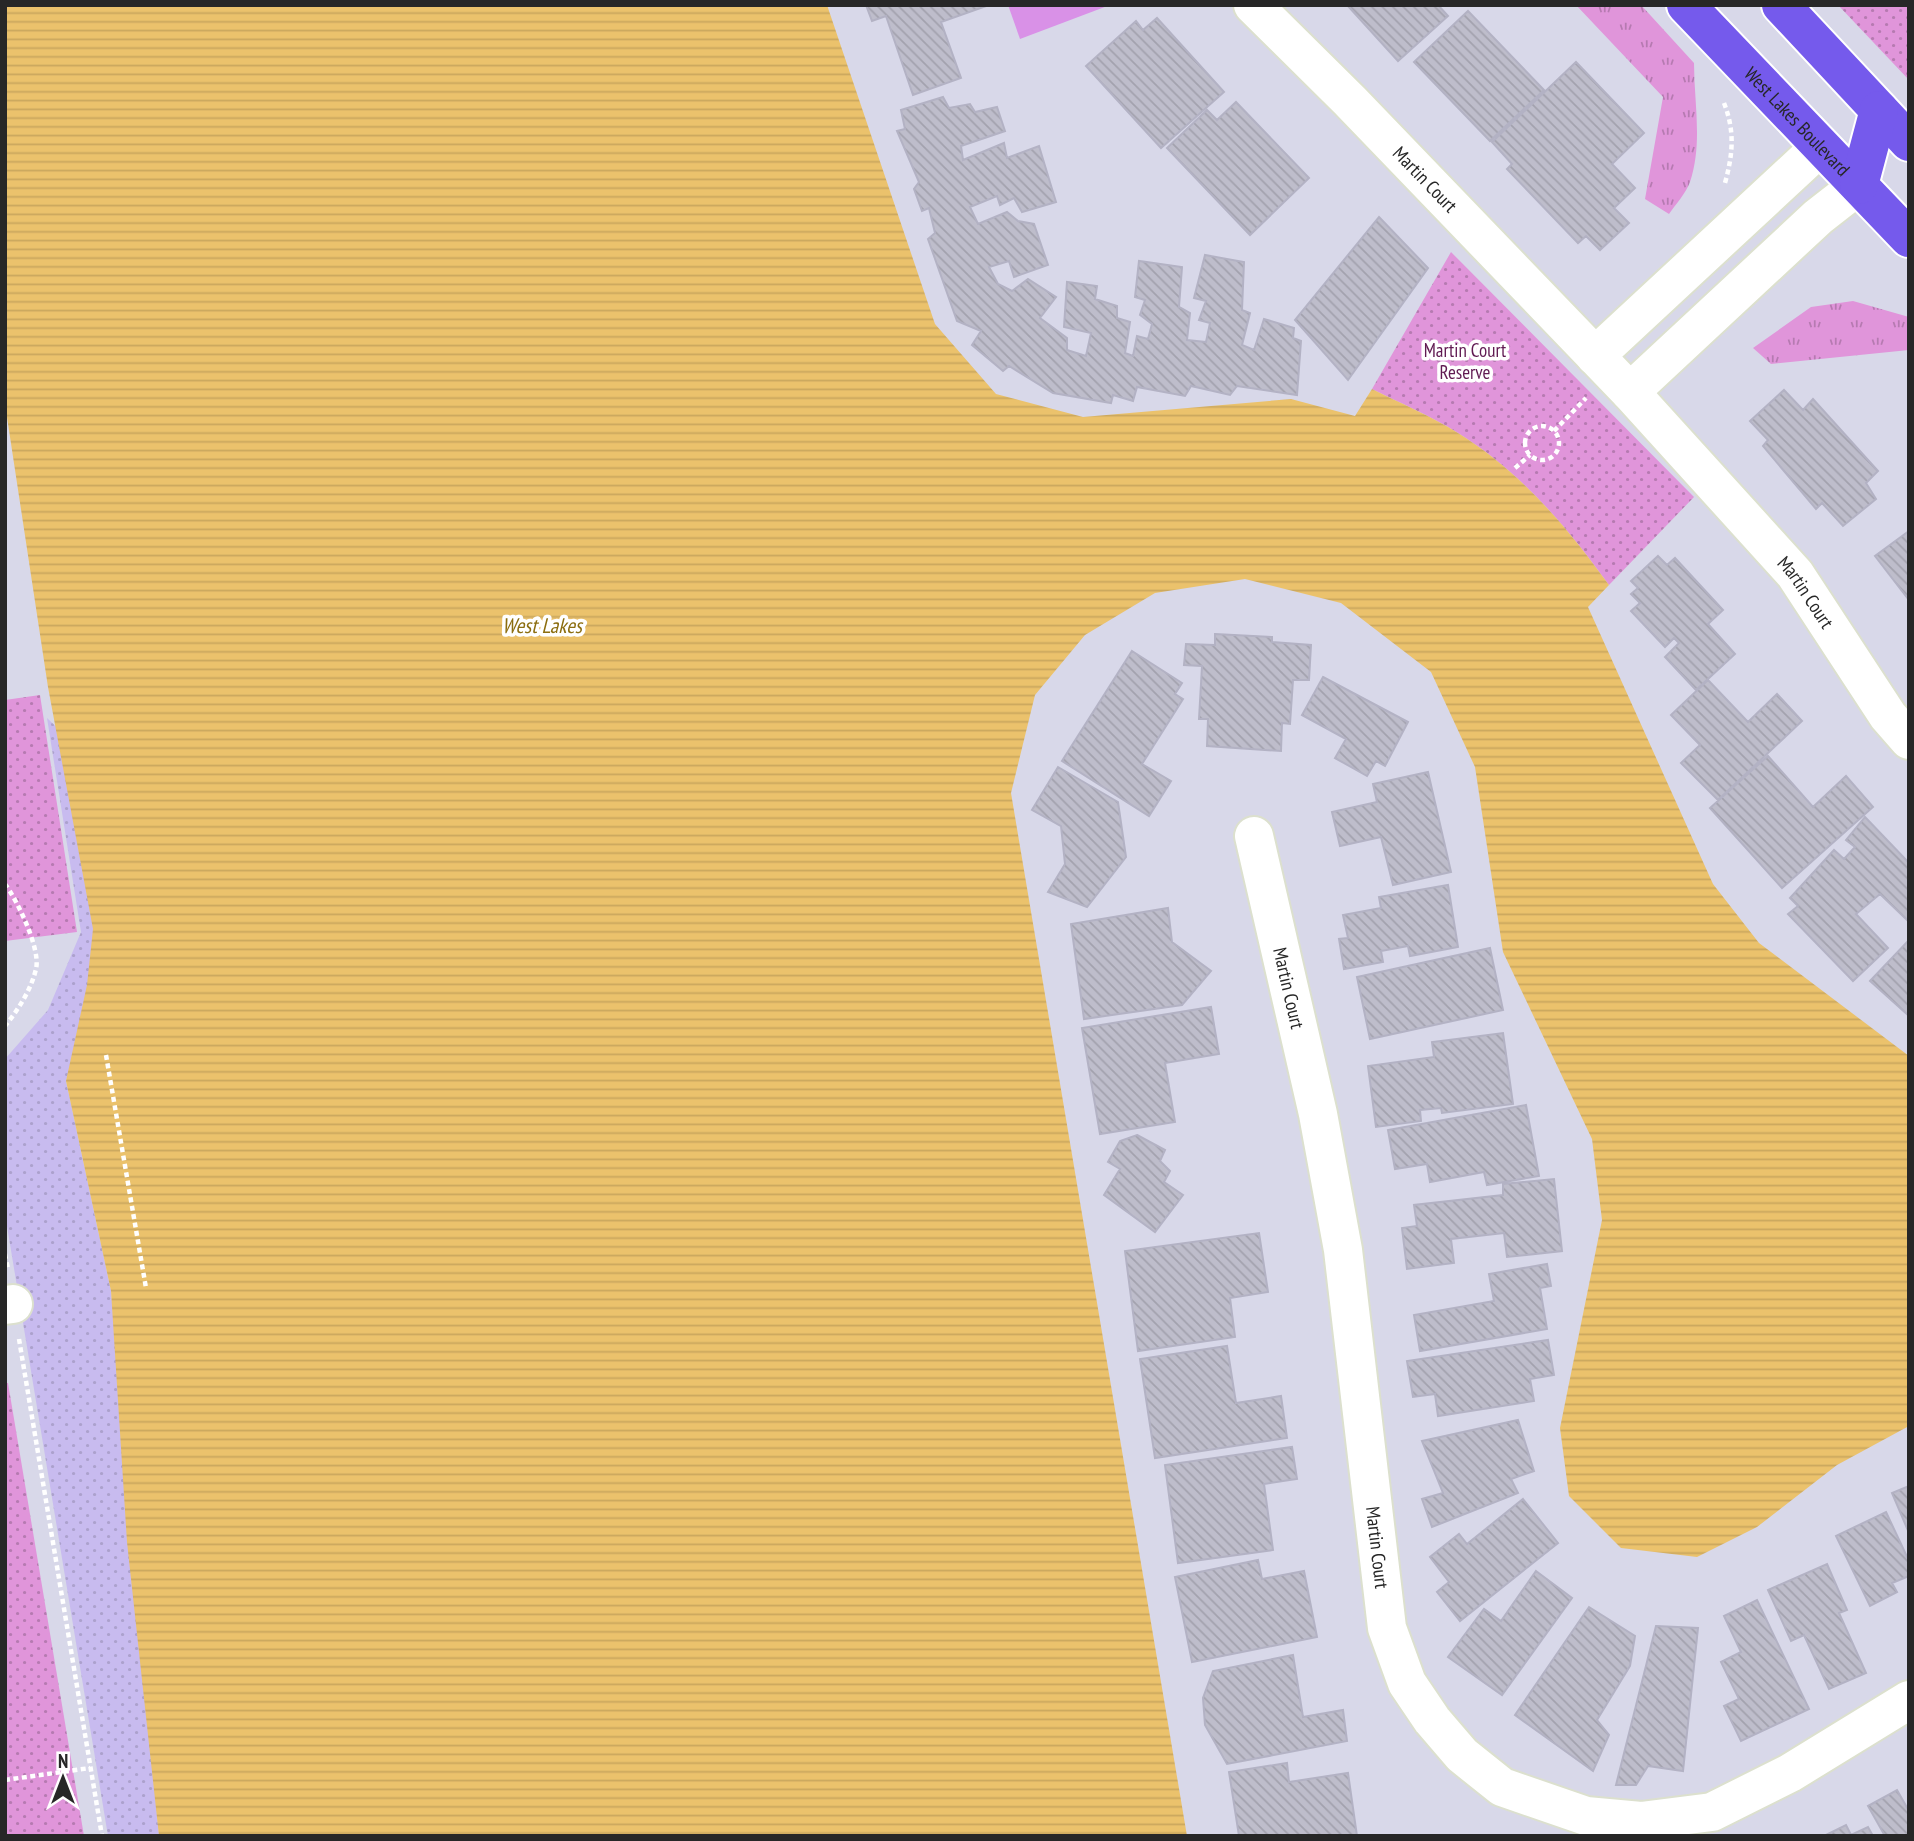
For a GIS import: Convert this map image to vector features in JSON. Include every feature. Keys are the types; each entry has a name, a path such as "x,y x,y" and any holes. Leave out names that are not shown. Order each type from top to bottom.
{"main road":[{"name":"West Lakes Boulevard","path":"1686,5 1819,148 1859,185 1909,238"},
{"path":"1781,5 1909,142"},
{"path":"1819,148 1879,110"},
{"path":"1859,185 1879,110"}],"street":[{"name":"Martin Court","path":"1254,5 1630,392 1795,574 1888,716 1909,740"},
{"path":"1595,356 1819,148"},
{"path":"1630,392 1818,217 1859,185"},
{"name":"Martin Court","path":"1254,836 1318,1114 1343,1250 1387,1628 1407,1683 1432,1720 1462,1755 1502,1787 1586,1816 1641,1821 1712,1812 1790,1773 1909,1700"}],"path":[{"path":"1720,94 1732,129 1733,153 1723,193"},
{"path":"1554,431 1577,407"},
{"path":"1539,426 1554,431 1559,441 1552,457 1541,460 1530,455 1525,440 1529,431 1539,426"},
{"path":"1515,468 1530,455"},
{"path":"5,884 18,902 37,967 19,1009 5,1026"},
{"path":"106,1055 146,1287"},
{"path":"5,1254 9,1305 102,1836"},
{"path":"5,1780 90,1768"}],"green space":[{"path":"1576,5 1641,5 1694,63 1697,138 1694,167 1688,186 1669,214 1645,199 1663,97"},
{"path":"1838,5 1909,5 1909,80"},
{"name":"Martin Court Reserve","path":"1451,252 1694,497 1609,585 1559,521 1502,465 1448,427 1372,389"},
{"path":"1853,301 1909,317 1909,350 1771,364 1753,348 1811,307"},
{"path":"40,695 77,932 5,941 5,700"},
{"path":"5,1383 8,1383 84,1836 5,1836"}],"sand":[{"path":"47,718 148,814 66,1081 111,1291 159,1836 108,1836 5,1214 5,1059 48,1010 81,932"}],"shaded area":[{"path":"1008,5 1110,5 1020,39"}],"water":[{"name":"West Lakes","path":"5,5 827,5 935,324 996,394 1083,417 1291,399 1355,416 1372,389 1437,421 1481,448 1522,483 1559,521 1609,585 1588,607 1713,884 1759,943 1909,1056 1909,1426 1837,1465 1757,1527 1697,1557 1621,1548 1569,1496 1560,1428 1602,1220 1592,1139 1503,952 1475,767 1431,672 1341,603 1245,579 1155,593 1085,635 1035,695 1011,793 1187,1836 159,1836 127,1542 111,1291 66,1081 87,985 93,929 48,687 5,404"}],"building":[{"path":"866,5 989,5 941,22 961,78 913,95 886,16 872,21"},
{"path":"1347,5 1438,5 1448,16 1398,61"},
{"path":"1468,11 1544,90 1490,141 1414,62"},
{"path":"1157,18 1224,92 1161,148 1086,66 1136,21 1143,30"},
{"path":"1576,62 1644,133 1612,164 1635,188 1614,208 1629,223 1600,250 1586,236 1578,243 1507,169 1512,164 1492,142"},
{"path":"943,97 949,108 970,104 975,112 997,107 1005,131 961,146 963,160 1004,143 1007,158 1039,146 1056,202 1022,212 1014,198 1000,205 997,196 970,207 978,224 1007,212 1018,221 1034,224 1048,265 1014,277 1009,261 989,267 998,284 1012,291 1028,279 1056,297 1040,318 1067,338 1067,350 1086,356 1091,333 1064,327 1067,282 1097,286 1095,299 1117,306 1117,318 1130,322 1125,353 1133,356 1137,336 1148,339 1152,324 1140,315 1145,300 1135,297 1139,261 1182,267 1179,307 1190,313 1187,340 1206,342 1210,323 1199,320 1206,301 1194,298 1205,255 1244,262 1242,310 1250,313 1242,345 1254,350 1264,319 1294,328 1293,338 1301,341 1297,395 1237,386 1230,395 1191,386 1185,396 1137,387 1133,401 1113,395 1111,403 1053,393 1009,366 1003,371 972,345 981,331 957,321 928,239 935,233 929,208 922,211 914,189 919,182 897,131 905,129 901,110"},
{"path":"1236,102 1309,178 1250,235 1167,148 1207,110 1217,120"},
{"path":"1379,217 1428,268 1348,380 1295,320"},
{"path":"1784,390 1803,410 1813,399 1878,471 1866,483 1876,499 1843,526 1822,503 1816,509 1763,446 1768,440 1750,421"},
{"path":"1909,531 1909,600 1875,556"},
{"path":"1658,556 1667,565 1675,558 1723,610 1708,624 1735,654 1696,690 1665,657 1679,643 1674,638 1665,647 1631,611 1640,603 1631,594 1638,588 1631,581"},
{"path":"1215,634 1272,637 1272,642 1311,645 1309,680 1293,680 1290,724 1282,723 1281,751 1207,746 1208,719 1199,719 1202,666 1184,665 1186,644 1215,645"},
{"path":"1132,651 1182,683 1175,694 1183,699 1142,764 1171,781 1149,816 1062,761"},
{"path":"1323,677 1408,722 1385,766 1376,761 1367,776 1335,758 1346,739 1302,715"},
{"path":"1708,680 1748,722 1777,694 1802,721 1718,800 1681,763 1700,745 1671,715"},
{"path":"1768,756 1813,807 1846,776 1873,807 1782,888 1710,808"},
{"path":"1058,767 1118,802 1126,857 1087,907 1048,892 1065,864 1061,826 1032,810"},
{"path":"1428,772 1451,872 1393,885 1381,837 1340,846 1332,812 1377,802 1373,784"},
{"path":"1865,817 1909,863 1909,922 1880,894 1856,914 1888,948 1853,981 1788,914 1798,906 1790,898 1834,850 1844,859 1855,847 1846,840"},
{"path":"1448,885 1458,947 1410,956 1408,946 1381,951 1383,962 1344,969 1339,939 1348,938 1343,915 1381,908 1379,897"},
{"path":"1168,908 1172,942 1211,971 1182,1005 1084,1019 1071,924"},
{"path":"1909,940 1909,1016 1870,981"},
{"path":"1490,948 1503,1010 1370,1039 1357,977"},
{"path":"1211,1007 1219,1054 1165,1063 1175,1122 1100,1134 1082,1028"},
{"path":"1503,1033 1513,1104 1442,1113 1441,1108 1420,1110 1421,1121 1376,1127 1368,1066 1434,1057 1432,1042"},
{"path":"1526,1105 1539,1176 1487,1185 1484,1172 1430,1182 1427,1164 1395,1169 1388,1130"},
{"path":"1137,1135 1165,1150 1160,1161 1170,1171 1164,1182 1183,1195 1155,1232 1104,1195 1120,1169 1108,1162 1120,1141"},
{"path":"1554,1179 1562,1251 1507,1257 1504,1233 1451,1239 1454,1263 1407,1269 1402,1228 1417,1226 1414,1205 1503,1195 1503,1184"},
{"path":"1259,1233 1268,1292 1230,1298 1235,1337 1138,1351 1125,1251"},
{"path":"1547,1264 1551,1286 1540,1288 1547,1329 1420,1351 1414,1315 1494,1301 1489,1274"},
{"path":"1548,1340 1554,1375 1530,1379 1534,1401 1438,1416 1435,1394 1413,1397 1407,1361"},
{"path":"1227,1346 1236,1403 1281,1396 1287,1438 1155,1458 1140,1359"},
{"path":"1518,1420 1534,1471 1511,1479 1518,1493 1432,1527 1422,1499 1443,1493 1422,1441"},
{"path":"1292,1447 1297,1479 1264,1484 1273,1550 1178,1563 1165,1465"},
{"path":"1909,1486 1909,1533 1892,1493"},
{"path":"1523,1499 1558,1543 1460,1621 1437,1592 1449,1582 1430,1557 1459,1534 1467,1544"},
{"path":"1886,1512 1909,1561 1909,1576 1892,1583 1897,1592 1870,1606 1836,1536"},
{"path":"1258,1560 1262,1579 1304,1571 1317,1637 1192,1662 1175,1577"},
{"path":"1827,1564 1847,1610 1839,1613 1866,1673 1829,1689 1804,1635 1791,1641 1768,1590"},
{"path":"1536,1571 1572,1598 1502,1695 1448,1657 1484,1609 1501,1621"},
{"path":"1757,1600 1809,1709 1741,1741 1724,1706 1739,1699 1721,1662 1741,1652 1724,1616"},
{"path":"1589,1607 1635,1636 1630,1666 1597,1720 1609,1735 1593,1771 1515,1715"},
{"path":"1656,1626 1698,1628 1683,1771 1648,1766 1636,1785 1616,1785"},
{"path":"1293,1655 1303,1717 1343,1710 1347,1741 1227,1764 1205,1725 1203,1698 1213,1671"},
{"path":"1287,1763 1289,1782 1348,1773 1357,1836 1239,1836 1229,1772"},
{"path":"1897,1790 1909,1811 1909,1836 1885,1836 1868,1806"},
{"path":"1846,1825 1851,1835 1868,1827 1873,1836 1824,1836"}]}
